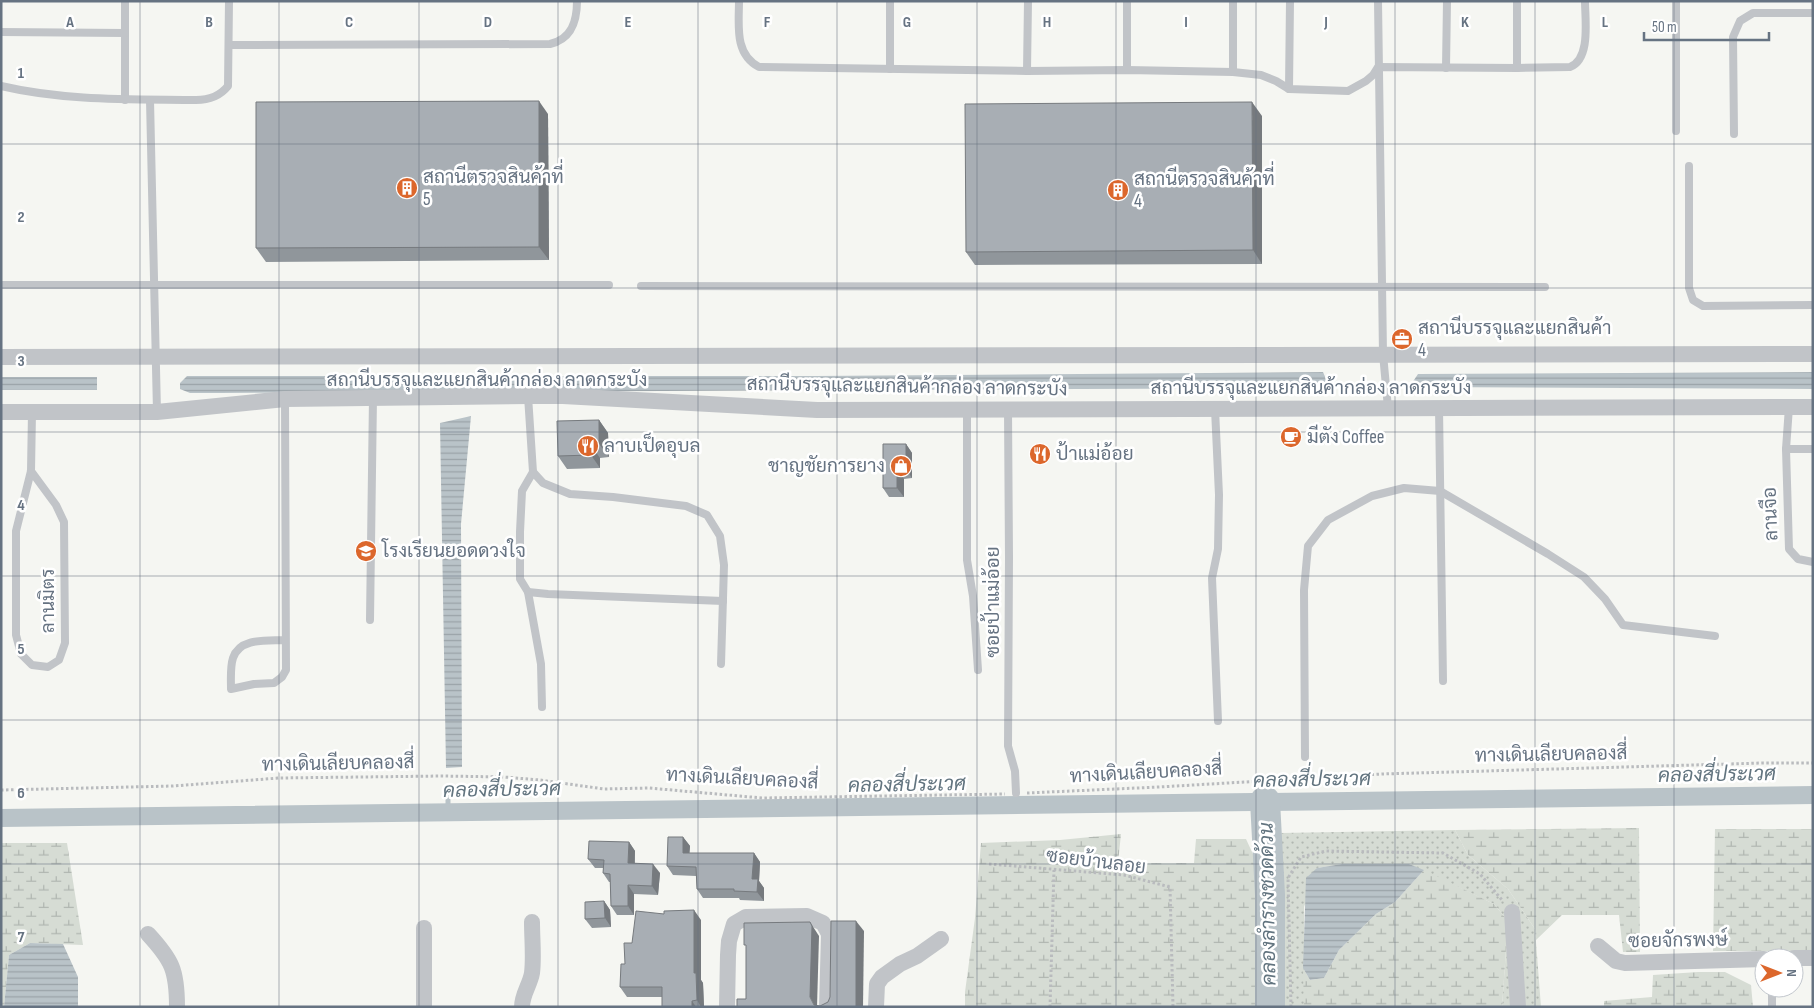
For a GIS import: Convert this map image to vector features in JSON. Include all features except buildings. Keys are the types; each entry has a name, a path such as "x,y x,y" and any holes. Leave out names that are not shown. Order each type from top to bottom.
{"street":[{"name":"สถานีบรรจุและแยกสินค้ากล่อง ลาดกระบัง","path":"1,357 1813,354"},
{"name":"สถานีบรรจุและแยกสินค้ากล่อง ลาดกระบัง","path":"1,412 157,412 285,399 528,396 563,396 817,410 1813,407"},
{"path":"1512,912 1518,1007"},
{"path":"727,1007 729,941 734,924 746,917 807,916 823,923 829,934 827,1007"},
{"path":"522,1007 523,995 533,966 532,922"},
{"path":"424,928 424,1007"},
{"path":"148,934 164,952 173,966 177,984 177,1007"},
{"path":"876,1007 877,984 882,976 942,939"},
{"name":"ซอยจักรพงษ์","path":"1598,946 1616,961 1625,963 1754,959"}],"lane":[{"path":"125,1 125,100"},
{"path":"1,86 31,93 125,100 201,100 214,98 228,86 229,1"},
{"path":"229,45 550,44 561,40 571,31 576,20 577,1"},
{"path":"739,1 741,48 751,62 759,67 1233,72 1261,75 1289,89 1348,91 1373,76 1378,67"},
{"path":"890,1 890,69"},
{"path":"1027,71 1028,1"},
{"path":"1127,1 1127,70"},
{"path":"1233,1 1233,72"},
{"path":"1289,89 1290,1"},
{"path":"1378,1 1383,354 1388,408"},
{"path":"1446,68 1447,1"},
{"path":"1517,1 1517,68"},
{"path":"1378,67 1570,67 1578,63 1584,51 1585,1"},
{"path":"1676,1 1676,131"},
{"path":"1734,134 1733,37 1740,21 1753,13 1813,13"},
{"path":"1,32 125,33"},
{"path":"150,100 157,412"},
{"path":"1689,166 1689,288 1693,300 1703,306 1813,305"},
{"path":"1,284 609,285"},
{"path":"641,286 1545,287"},
{"path":"528,396 533,472 522,491 520,579 528,592 541,664 542,707"},
{"path":"370,620 373,397"},
{"path":"285,399 286,670 282,677 274,683 254,684 231,689 232,658 238,649 247,643 285,640"},
{"name":"ลานจือ","path":"1789,407 1786,449 1789,549 1798,559 1813,562"},
{"path":"1439,408 1443,681"},
{"path":"1215,409 1219,494 1218,549 1212,578 1218,721"},
{"path":"967,410 967,560 973,596 978,670"},
{"name":"ซอยป้าแม่อ้อย","path":"1008,410 1010,557 1008,746 1015,772 1016,793"},
{"name":"ลานมิตร","path":"31,471 56,505 64,522 65,643 59,660 48,667 32,665 21,654 16,635 16,531 31,471 32,412"},
{"path":"1786,449 1813,449"},
{"path":"533,472 543,484 570,494 686,506 707,515 720,536 724,565 721,664"},
{"path":"1305,757 1304,590 1308,546 1328,520 1372,496 1404,488 1440,491 1548,554 1584,578 1605,599 1622,625 1714,636"},
{"path":"528,592 723,601"}],"path":[{"name":"ทางเดินเลียบคลองสี่","path":"1,790 173,786 279,778 443,776 504,777 604,789 649,788 762,798 1016,793 1169,787 1382,774 1813,763"},
{"path":"1291,1007 1288,878 1301,857 1326,851 1443,853 1480,874 1512,912"},
{"name":"ซอยบ้านลอย","path":"989,864 1124,876 1170,887 1173,1007"},
{"path":"1050,1007 1054,870"}],"green space":[{"path":"1639,828 1640,952 1623,952 1619,915 1562,915 1536,940 1535,929 1508,889 1468,855 1455,830"},
{"path":"1715,829 1813,829 1813,951 1804,951 1804,948 1754,948 1754,951 1713,951"},
{"path":"1455,830 1468,855 1508,889 1535,929 1541,1007 1502,1007 1508,921 1494,904 1409,864 1342,864 1317,868 1304,907 1304,1007 1278,1007 1274,851 1280,833"},
{"path":"1121,834 1118,863 1194,863 1196,839 1246,839 1258,865 1261,1007 965,1007 981,843 1060,840"},
{"path":"1,843 67,843 83,945 30,943 9,955 4,1007 1,1007"},
{"path":"1424,870 1494,904 1508,921 1502,1007 1304,1007 1303,968 1310,980 1324,978 1339,950 1376,914 1395,902"},
{"path":"1725,972 1751,985 1753,1007 1604,1007 1604,1001 1652,997 1653,975"}],"shaded area":[{"path":"1323,372 1326,379 1326,387 1312,388 220,393 190,393 180,389 180,383 187,376 815,376"},
{"path":"1813,372 1813,389 1416,387 1412,383 1418,374"},
{"path":"1,377 97,377 97,390 1,390"},
{"path":"471,416 461,524 462,767 446,768 440,423"},
{"path":"1342,864 1409,864 1424,870 1395,902 1376,914 1339,950 1324,978 1310,980 1303,968 1306,878 1317,868"},
{"path":"30,943 63,944 78,977 78,1007 4,1007 9,955"}],"waterway":[{"path":"448,794 448,812"},
{"name":"คลองสี่ประเวศ","path":"1,818 1813,795"},
{"name":"คลองลำรางชวดด้วน","path":"1265,801 1270,895 1270,1007"}],"place":[{"name":"สถานีตรวจสินค้าที่ 5","path":"407,188"},
{"name":"สถานีตรวจสินค้าที่ 4","path":"1118,190"},
{"name":"สถานีบรรจุและแยกสินค้า 4","path":"1402,339"},
{"name":"มีตัง Coffee","path":"1291,437"},
{"name":"ลาบเป็ดอุบล","path":"588,446"},
{"name":"ป้าแม่อ้อย","path":"1040,454"},
{"name":"ชาญชัยการยาง","path":"901,466"},
{"name":"โรงเรียนยอดดวงใจ","path":"366,551"}]}
